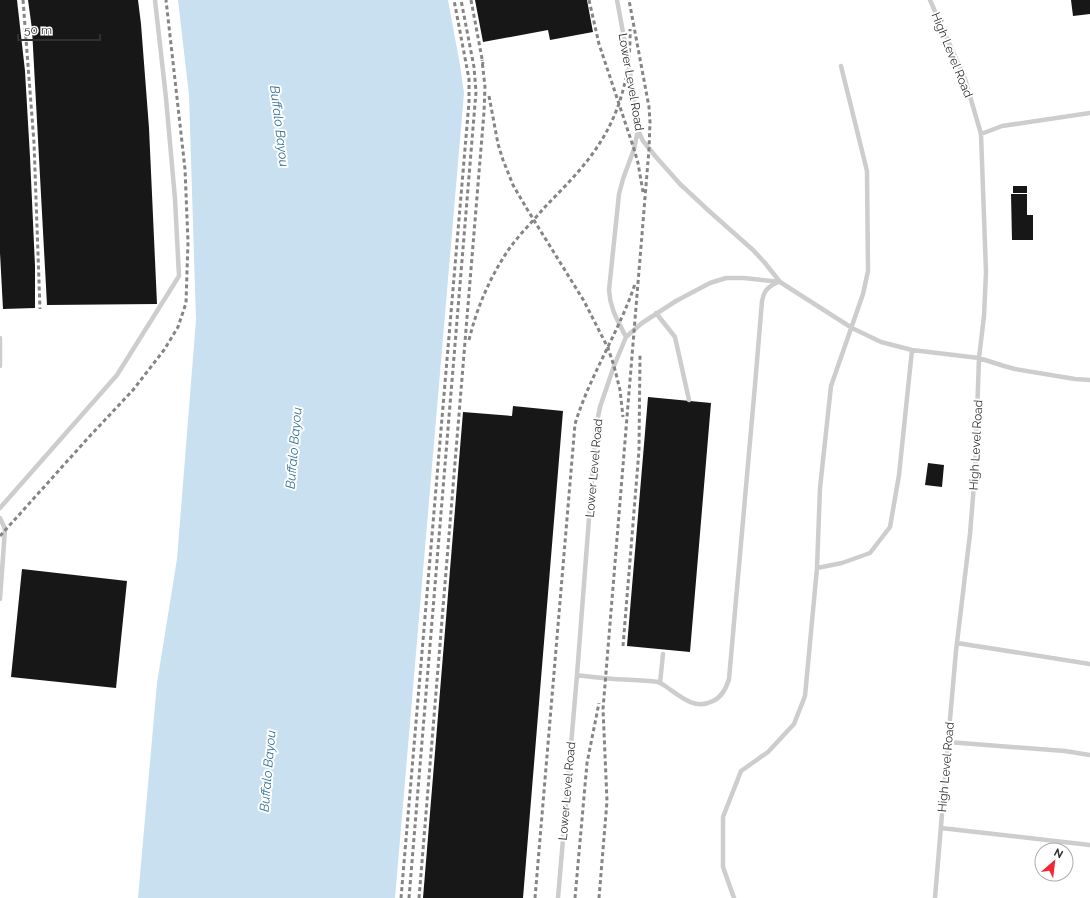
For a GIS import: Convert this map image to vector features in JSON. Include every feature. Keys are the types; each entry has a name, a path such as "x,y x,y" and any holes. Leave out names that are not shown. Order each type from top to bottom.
{"lane":[{"path":"0,508 117,375 179,276 175,199 167,106 155,0"},
{"name":"Lower Level Road","path":"617,0 629,65 638,130 649,149 680,184 753,250 765,262 780,282"},
{"name":"High Level Road","path":"930,0 965,79 981,134 986,272 984,316 979,358 974,480 970,534 957,643 935,898"},
{"path":"734,898 723,867 723,817 741,771 768,752 794,724 805,696 817,568 820,488 831,386 863,294 868,271 867,171 841,66"},
{"path":"981,134 1002,126 1090,113"},
{"path":"626,337 612,309 609,299 609,290 619,194 634,149 638,130"},
{"name":"Lower Level Road","path":"558,898 596,427 600,407 614,366 626,337 656,313 696,290 726,278 744,278 780,282"},
{"path":"577,675 660,683 684,699 699,705 708,704 714,701 724,692 727,686 729,680 762,301 768,288 780,282 852,328 881,342 912,350 979,358 1015,369 1090,380"},
{"path":"656,313 675,337 689,400"},
{"path":"0,338 0,366"},
{"path":"817,568 842,563 870,553 890,527 899,475 912,350"},
{"path":"0,518 5,529 0,598"},
{"path":"957,643 1090,664"},
{"path":"660,683 663,654"},
{"path":"948,742 1065,751 1090,755"},
{"path":"941,828 1090,845"}],"water":[{"name":"Buffalo Bayou","path":"178,0 448,0 464,93 395,898 138,898 157,683 177,559 196,320 189,95"}],"building":[{"path":"0,0 17,0 25,71 35,266 35,308 3,309 0,253"},
{"path":"28,0 138,0 149,128 157,304 47,305 32,29"},
{"path":"475,0 587,0 593,32 550,40 548,30 483,42"},
{"path":"1071,0 1090,0 1090,14 1073,16"},
{"path":"1013,186 1027,186 1027,193 1013,193"},
{"path":"1011,194 1027,194 1027,215 1033,215 1033,240 1012,240"},
{"path":"648,397 711,403 690,652 627,646"},
{"path":"513,406 563,411 523,898 423,898 463,412 512,416"},
{"path":"928,463 944,465 942,487 925,485"},
{"path":"22,569 127,581 116,688 11,677"}],"railway":[{"path":"23,0 34,143 40,309"},
{"path":"0,536 133,390 164,350 178,327 186,303 188,242 185,169 166,0"},
{"path":"401,898 469,102 469,79 454,0"},
{"path":"409,898 476,92 474,67 461,0"},
{"path":"471,0 483,64"},
{"path":"589,0 599,44 638,163 643,192"},
{"path":"599,898 607,801 603,709 650,122 649,107 629,0"},
{"path":"469,340 485,293 496,270 509,249 544,208 582,168 601,141 615,115 627,73 630,29"},
{"path":"419,898 484,112 485,87 482,60"},
{"path":"489,96 498,144 513,185 584,301 608,348 620,390 623,417"},
{"path":"535,898 575,424 588,388 621,319 635,284"},
{"path":"623,646 639,450 640,355"},
{"path":"575,898 587,763 599,703"}]}
